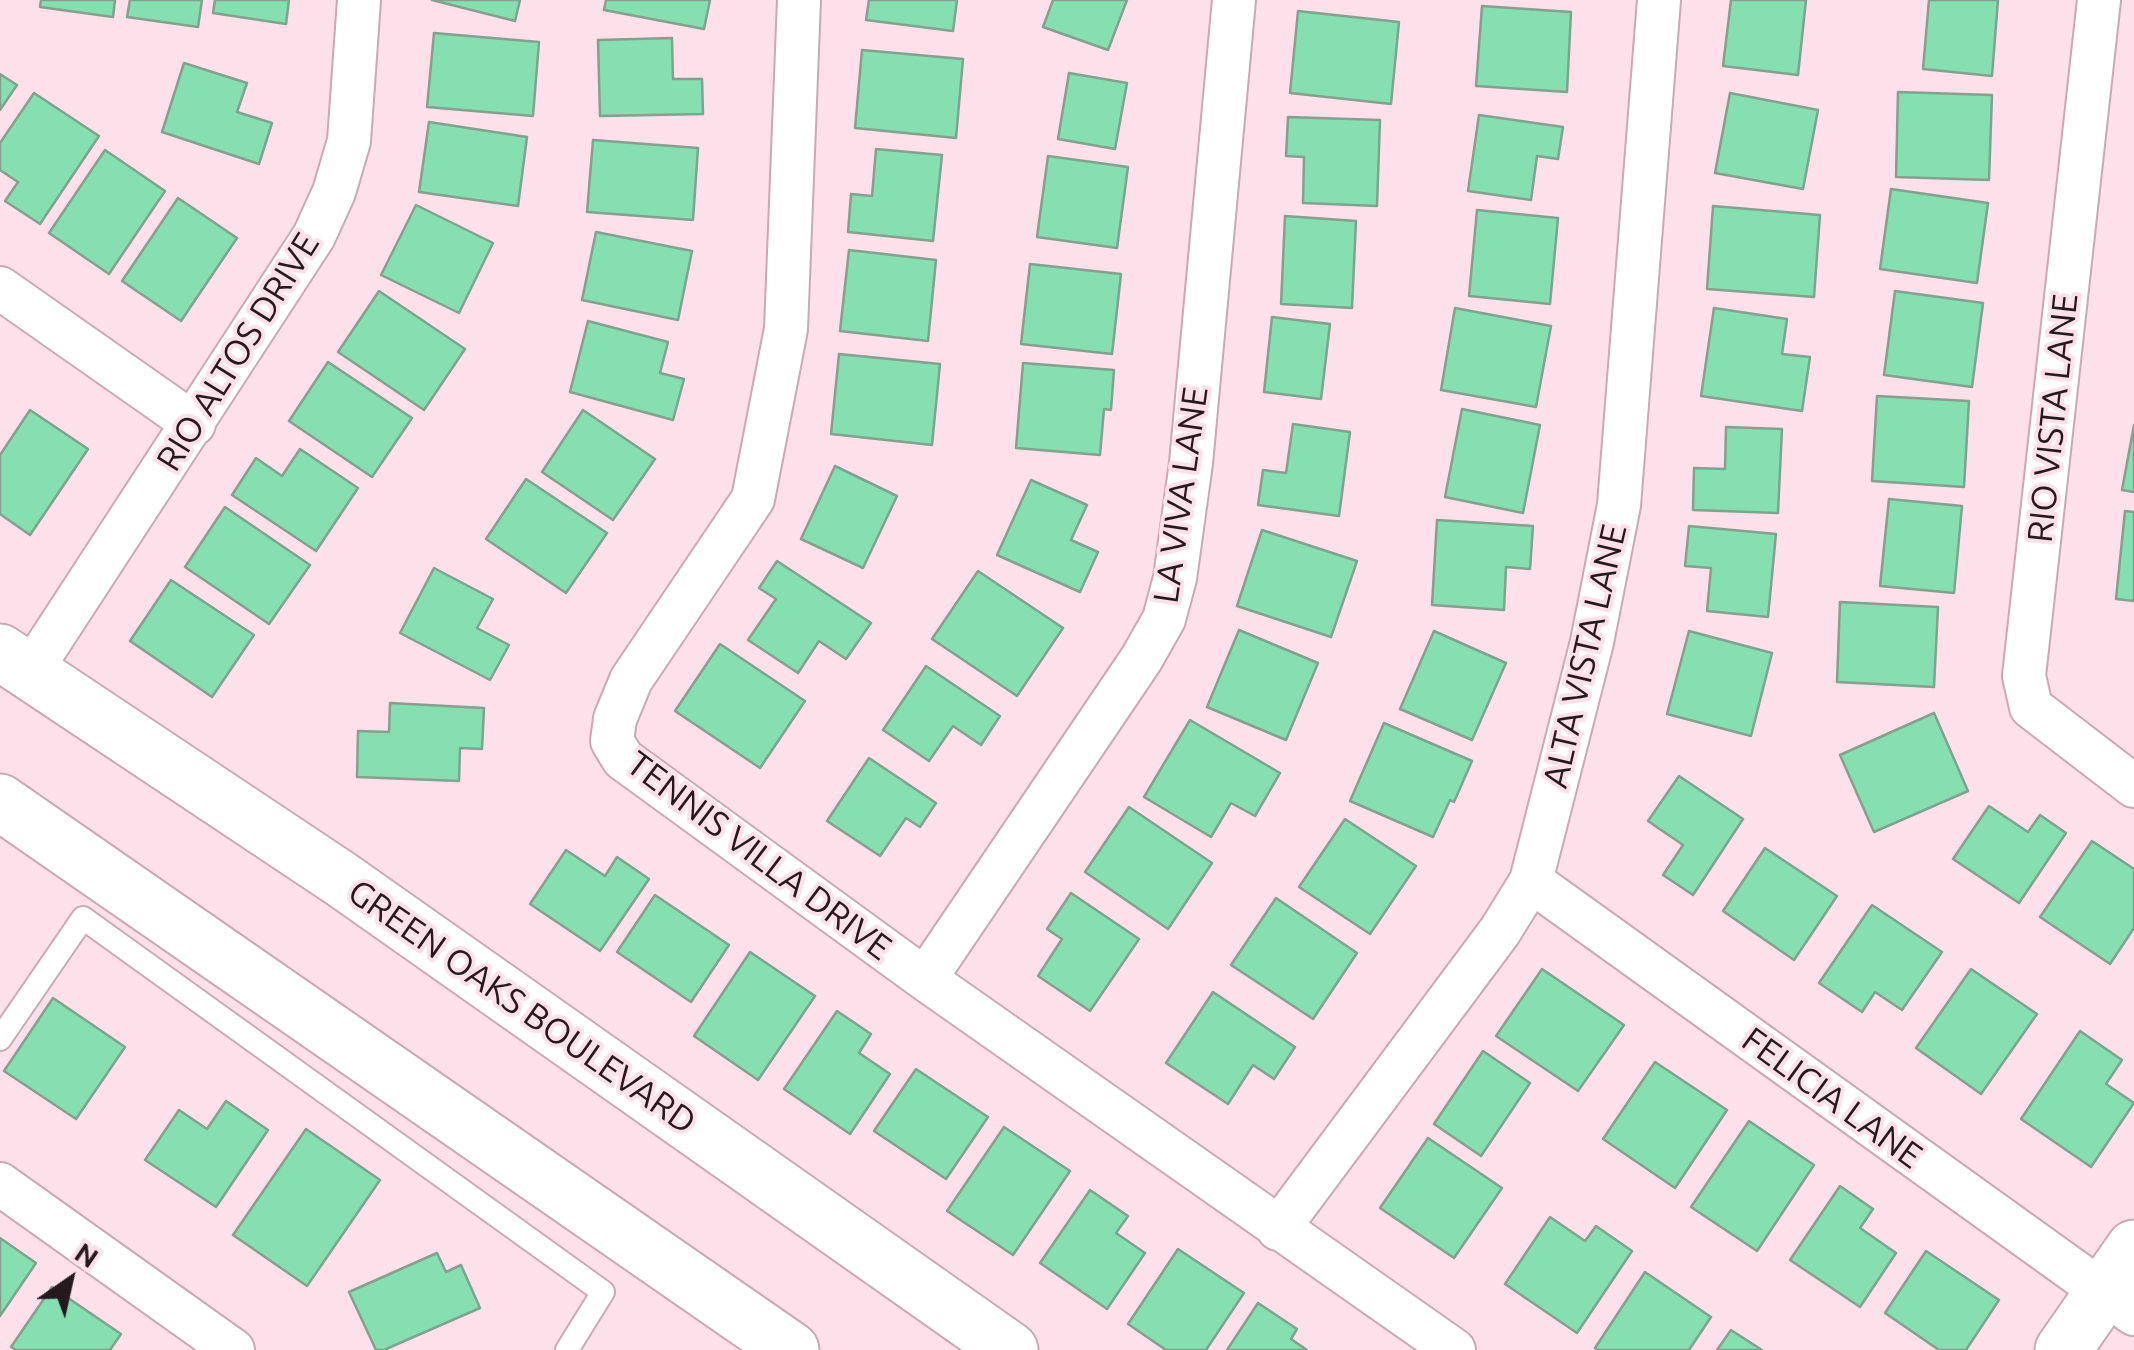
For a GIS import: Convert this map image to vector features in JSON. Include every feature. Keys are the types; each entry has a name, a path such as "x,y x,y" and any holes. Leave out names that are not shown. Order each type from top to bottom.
{"main road":[{"name":"GREEN OAKS BOULEVARD","path":"15,662 341,879 1010,1350"},
{"path":"0,802 790,1350"},
{"path":"2062,1350 2118,1304 2134,1248"}],"street":[{"name":"RIO ALTOS DRIVE","path":"15,662 194,424 314,236 334,192 349,140 359,0"},
{"name":"TENNIS VILLA DRIVE","path":"799,0 786,329 753,499 631,680 614,719 612,741 623,759 926,979 1454,1350"},
{"name":"LA VIVA LANE","path":"926,979 1142,658 1164,619 1175,578 1190,463 1234,0"},
{"name":"ALTA VISTA LANE","path":"1278,1229 1500,931 1531,881 1592,642 1619,505 1659,0"},
{"name":"RIO VISTA LANE","path":"2100,0 2024,676 2032,708 2134,786"},
{"path":"0,288 194,424"},
{"name":"FELICIA LANE","path":"1531,881 2118,1304"},
{"path":"0,1184 233,1350"}],"lane":[{"path":"0,1038 82,918 603,1292 567,1350"}],"building":[{"path":"41,0 115,0 113,17 40,7"},
{"path":"130,0 202,0 198,27 127,17"},
{"path":"215,0 289,0 286,24 213,13"},
{"path":"432,0 520,0 515,21"},
{"path":"606,0 710,0 704,29 604,10"},
{"path":"869,0 957,0 953,31 866,20"},
{"path":"1053,0 1127,0 1108,50 1043,27"},
{"path":"1731,0 1806,0 1798,75 1723,66"},
{"path":"1929,0 1998,0 1992,76 1923,69"},
{"path":"1482,6 1571,12 1567,92 1476,86"},
{"path":"1298,11 1399,22 1391,104 1290,93"},
{"path":"434,33 539,42 533,116 427,107"},
{"path":"672,38 673,79 702,79 703,114 600,116 598,40"},
{"path":"862,50 963,59 956,138 855,128"},
{"path":"184,63 247,83 237,112 272,123 259,164 162,132"},
{"path":"1069,73 1127,83 1115,149 1058,139"},
{"path":"0,74 17,85 0,110"},
{"path":"1898,92 1992,95 1989,180 1896,177"},
{"path":"34,93 99,136 40,224 5,201 18,182 0,170 0,143"},
{"path":"1730,93 1818,110 1803,189 1715,173"},
{"path":"1479,115 1563,127 1558,159 1537,156 1531,200 1468,191"},
{"path":"1288,117 1380,120 1377,206 1303,203 1304,157 1286,156"},
{"path":"429,122 527,137 518,206 419,192"},
{"path":"593,140 698,148 693,220 587,212"},
{"path":"876,149 942,155 933,241 848,232 851,194 872,196"},
{"path":"105,150 165,191 109,274 49,233"},
{"path":"1048,156 1128,167 1117,248 1037,237"},
{"path":"1891,189 1988,203 1977,283 1880,269"},
{"path":"178,198 237,238 181,321 122,281"},
{"path":"416,205 493,243 459,313 381,275"},
{"path":"1713,206 1820,215 1814,297 1707,289"},
{"path":"1477,210 1558,218 1550,304 1469,296"},
{"path":"1285,216 1356,221 1352,308 1281,304"},
{"path":"596,232 692,251 678,320 582,300"},
{"path":"849,250 936,260 928,341 840,331"},
{"path":"1030,264 1121,274 1112,354 1021,344"},
{"path":"379,291 465,349 424,410 338,352"},
{"path":"1895,291 1983,303 1972,387 1884,375"},
{"path":"1455,308 1551,326 1536,407 1441,390"},
{"path":"1714,308 1787,319 1782,354 1810,357 1802,411 1701,396"},
{"path":"1272,317 1330,324 1321,399 1264,392"},
{"path":"588,321 668,342 660,373 684,379 673,420 570,392"},
{"path":"839,354 940,364 932,445 831,434"},
{"path":"328,362 412,418 372,477 289,421"},
{"path":"1023,363 1114,370 1111,410 1104,409 1100,455 1016,448"},
{"path":"1877,396 1969,401 1964,487 1872,481"},
{"path":"1462,409 1540,425 1523,513 1445,497"},
{"path":"30,410 88,449 30,535 0,514 0,455"},
{"path":"583,410 655,459 613,520 542,472"},
{"path":"1293,424 1350,432 1339,516 1258,505 1263,470 1286,473"},
{"path":"2134,425 2134,492 2122,490"},
{"path":"1726,427 1782,429 1778,513 1693,510 1694,468 1725,469"},
{"path":"300,449 358,488 316,551 232,495 256,458 282,476"},
{"path":"835,466 897,496 863,568 801,539"},
{"path":"526,479 607,533 566,593 486,539"},
{"path":"1031,480 1087,505 1071,540 1098,552 1080,592 997,555"},
{"path":"1889,499 1962,506 1954,593 1880,586"},
{"path":"225,507 310,565 269,624 185,567"},
{"path":"2125,511 2134,512 2134,601 2116,599"},
{"path":"1437,520 1533,526 1530,569 1506,567 1504,610 1432,605"},
{"path":"1689,526 1776,534 1768,617 1707,611 1711,568 1685,566"},
{"path":"1262,530 1357,561 1331,637 1237,606"},
{"path":"777,561 871,623 846,659 819,641 798,673 748,640 776,599 759,588"},
{"path":"434,568 493,599 477,628 509,645 490,680 400,633"},
{"path":"978,571 1063,628 1017,696 932,639"},
{"path":"171,580 254,635 212,697 130,641"},
{"path":"1840,602 1938,607 1934,687 1837,682"},
{"path":"1239,630 1318,663 1286,740 1207,707"},
{"path":"1434,631 1506,663 1472,740 1400,709"},
{"path":"1689,631 1772,653 1751,736 1667,714"},
{"path":"720,644 805,701 760,768 675,711"},
{"path":"926,666 1000,716 981,745 953,726 929,761 883,730"},
{"path":"390,703 484,708 482,749 460,748 459,781 357,777 358,731 389,732"},
{"path":"1934,713 1968,791 1874,832 1840,755"},
{"path":"1190,720 1280,773 1255,816 1231,803 1211,837 1144,797"},
{"path":"1384,723 1472,761 1433,837 1350,801"},
{"path":"869,758 936,803 920,827 906,818 880,856 827,821"},
{"path":"1679,776 1743,819 1693,895 1663,875 1683,845 1648,821"},
{"path":"1989,806 2028,832 2040,815 2066,833 2019,903 1953,859"},
{"path":"1129,807 1212,863 1168,929 1085,872"},
{"path":"1345,819 1416,866 1370,934 1299,887"},
{"path":"2092,841 2134,869 2134,928 2110,964 2040,917"},
{"path":"1765,848 1837,896 1794,960 1723,911"},
{"path":"566,850 605,876 617,857 649,879 600,951 530,904"},
{"path":"1071,893 1139,939 1090,1011 1038,976 1062,939 1047,929"},
{"path":"655,895 729,945 691,1002 617,952"},
{"path":"1276,898 1357,953 1313,1019 1231,965"},
{"path":"1872,905 1942,952 1902,1010 1875,992 1862,1012 1819,983"},
{"path":"750,952 815,996 758,1080 694,1036"},
{"path":"1542,969 1624,1025 1578,1091 1496,1036"},
{"path":"1971,969 2037,1014 1981,1094 1916,1048"},
{"path":"1213,992 1295,1047 1274,1079 1253,1065 1228,1104 1166,1063"},
{"path":"53,998 125,1047 76,1119 4,1071"},
{"path":"837,1011 871,1034 859,1053 890,1074 850,1134 784,1089"},
{"path":"2080,1031 2122,1060 2106,1084 2134,1103 2091,1167 2021,1119"},
{"path":"1483,1051 1530,1083 1481,1156 1434,1124"},
{"path":"1655,1062 1727,1110 1675,1188 1603,1139"},
{"path":"916,1069 988,1117 946,1179 874,1131"},
{"path":"226,1101 268,1130 216,1207 145,1160 179,1110 207,1129"},
{"path":"1749,1121 1814,1165 1757,1251 1691,1207"},
{"path":"1004,1127 1070,1171 1013,1255 947,1211"},
{"path":"306,1129 380,1180 307,1286 233,1235"},
{"path":"1428,1138 1502,1188 1454,1258 1380,1208"},
{"path":"1840,1186 1873,1209 1860,1228 1896,1253 1860,1307 1790,1260"},
{"path":"1090,1190 1128,1216 1116,1233 1145,1253 1107,1309 1040,1263"},
{"path":"1550,1217 1585,1241 1596,1226 1632,1251 1577,1333 1505,1284"},
{"path":"0,1238 36,1263 0,1316"},
{"path":"1178,1249 1244,1293 1206,1350 1166,1350 1128,1324"},
{"path":"1926,1251 1999,1300 1966,1350 1939,1350 1885,1313"},
{"path":"437,1253 446,1272 461,1265 480,1308 376,1350 349,1292"},
{"path":"1645,1272 1711,1317 1689,1350 1598,1350 1595,1348"},
{"path":"52,1287 121,1334 110,1350 11,1347"},
{"path":"1258,1303 1297,1329 1291,1339 1307,1350 1227,1350"},
{"path":"1731,1330 1762,1350 1717,1350"}]}
